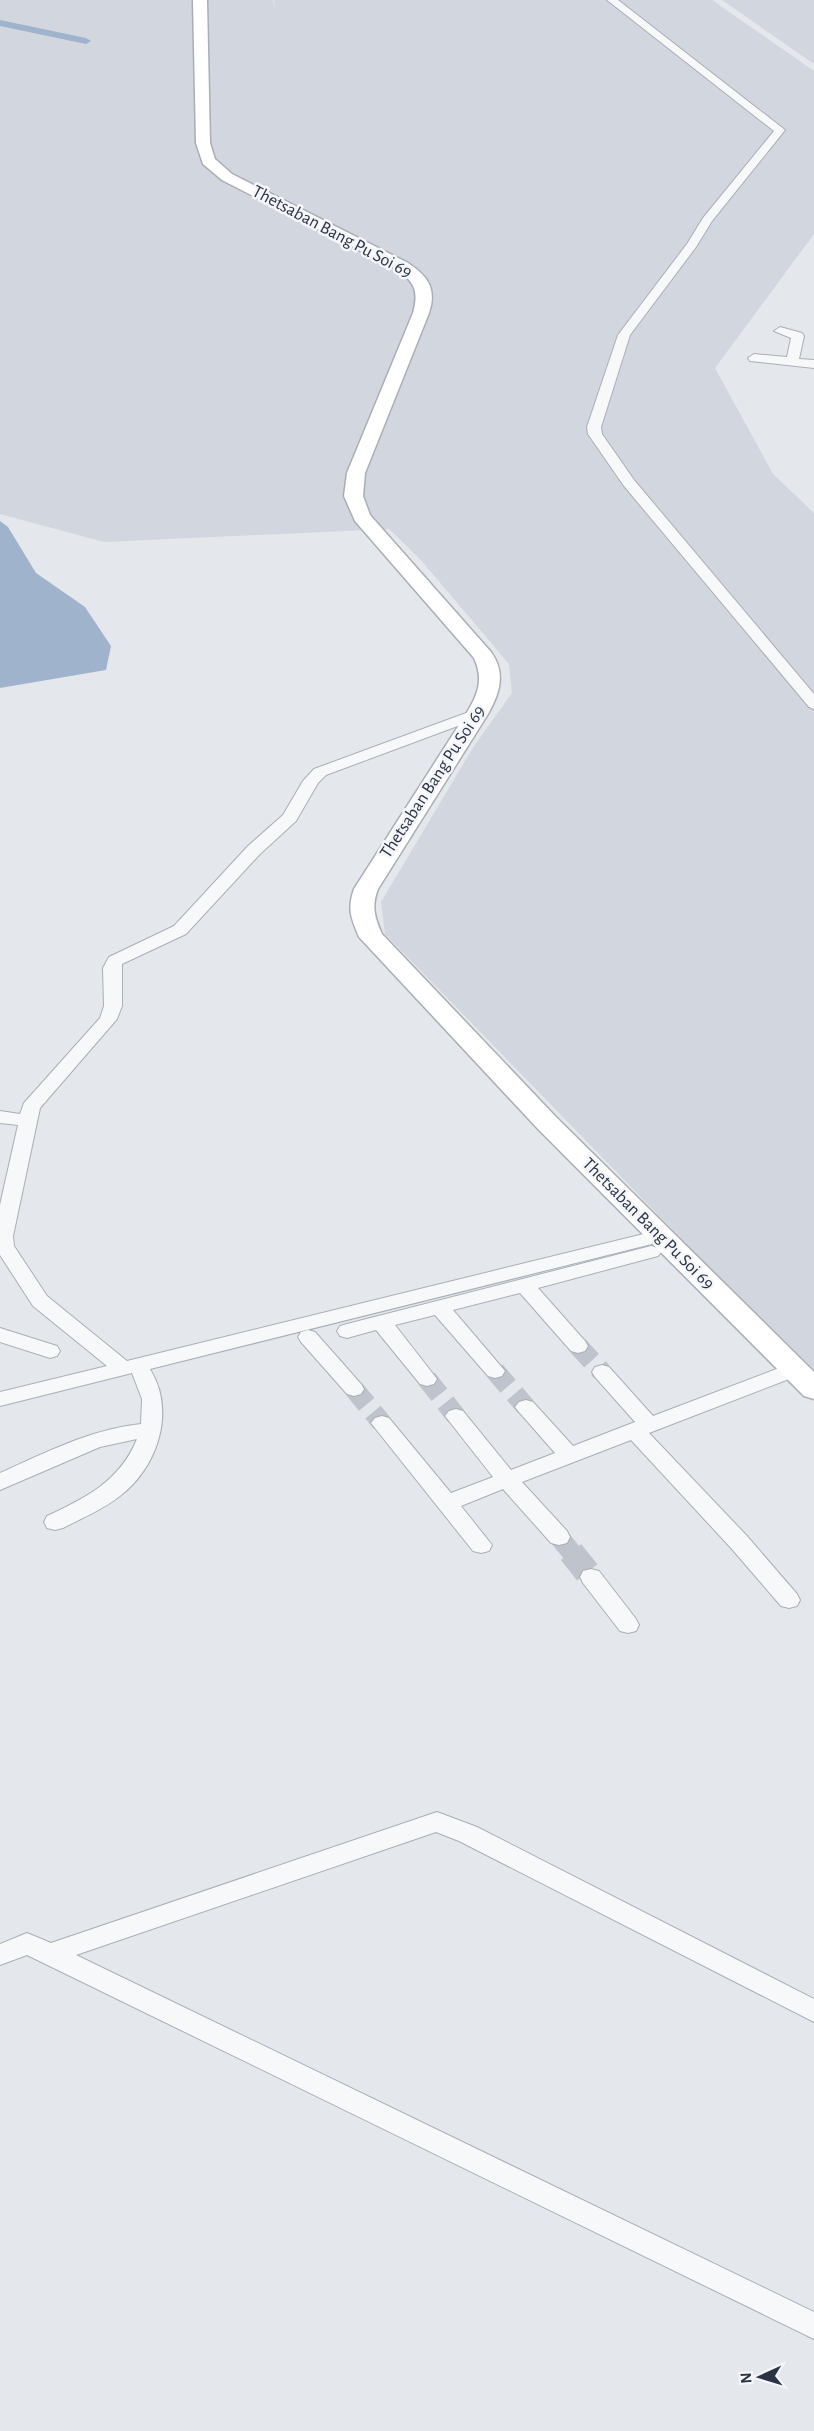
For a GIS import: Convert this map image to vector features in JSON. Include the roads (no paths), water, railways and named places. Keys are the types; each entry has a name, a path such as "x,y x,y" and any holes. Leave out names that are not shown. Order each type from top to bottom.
{"street":[{"name":"Thetsaban Bang Pu Soi 69","path":"200,0 203,143 208,161 230,178 402,266 417,277 426,292 425,302 356,473 352,486 353,496 362,517 484,656 491,669 492,680 488,694 477,714 374,873 361,903 363,918 371,937 547,1123 814,1389"},
{"path":"612,0 780,130 707,220 692,245 624,335 594,428 598,441 628,483 814,704"},
{"path":"780,331 798,336 793,351 793,362"},
{"path":"754,358 814,364"},
{"path":"56,1522 96,1503 132,1472 142,1458 153,1419 149,1382 126,1369 40,1301 4,1246 4,1199 30,1107 108,1019 112,1012 112,968 115,961 180,930 254,850 290,818 315,775 327,768 391,747 477,714"},
{"path":"0,1118 27,1120"},
{"path":"346,1331 524,1285 666,1241"},
{"path":"0,1399 666,1241"},
{"path":"524,1285 578,1346"},
{"path":"440,1308 495,1371"},
{"path":"381,1322 427,1379"},
{"path":"0,1335 50,1351"},
{"path":"308,1337 354,1389"},
{"path":"446,1503 795,1369"},
{"path":"602,1372 642,1428 789,1600"},
{"path":"526,1407 570,1456"},
{"path":"456,1416 507,1480 559,1537"},
{"path":"0,1482 153,1419"},
{"path":"382,1423 481,1545"},
{"path":"591,1577 628,1625"},
{"path":"49,1954 437,1822 468,1834 814,2011"},
{"path":"0,1955 27,1943 814,2326"}],"water":[{"path":"0,521 8,527 36,573 85,607 111,646 106,670 0,688"}],"waterway":[{"path":"0,23 86,41"}],"tunnel":[{"path":"578,1346 602,1372"},
{"path":"495,1371 526,1407"},
{"path":"427,1379 456,1416"},
{"path":"354,1389 382,1423"},
{"path":"559,1537 572,1553"},
{"path":"571,1552 591,1577"}]}
